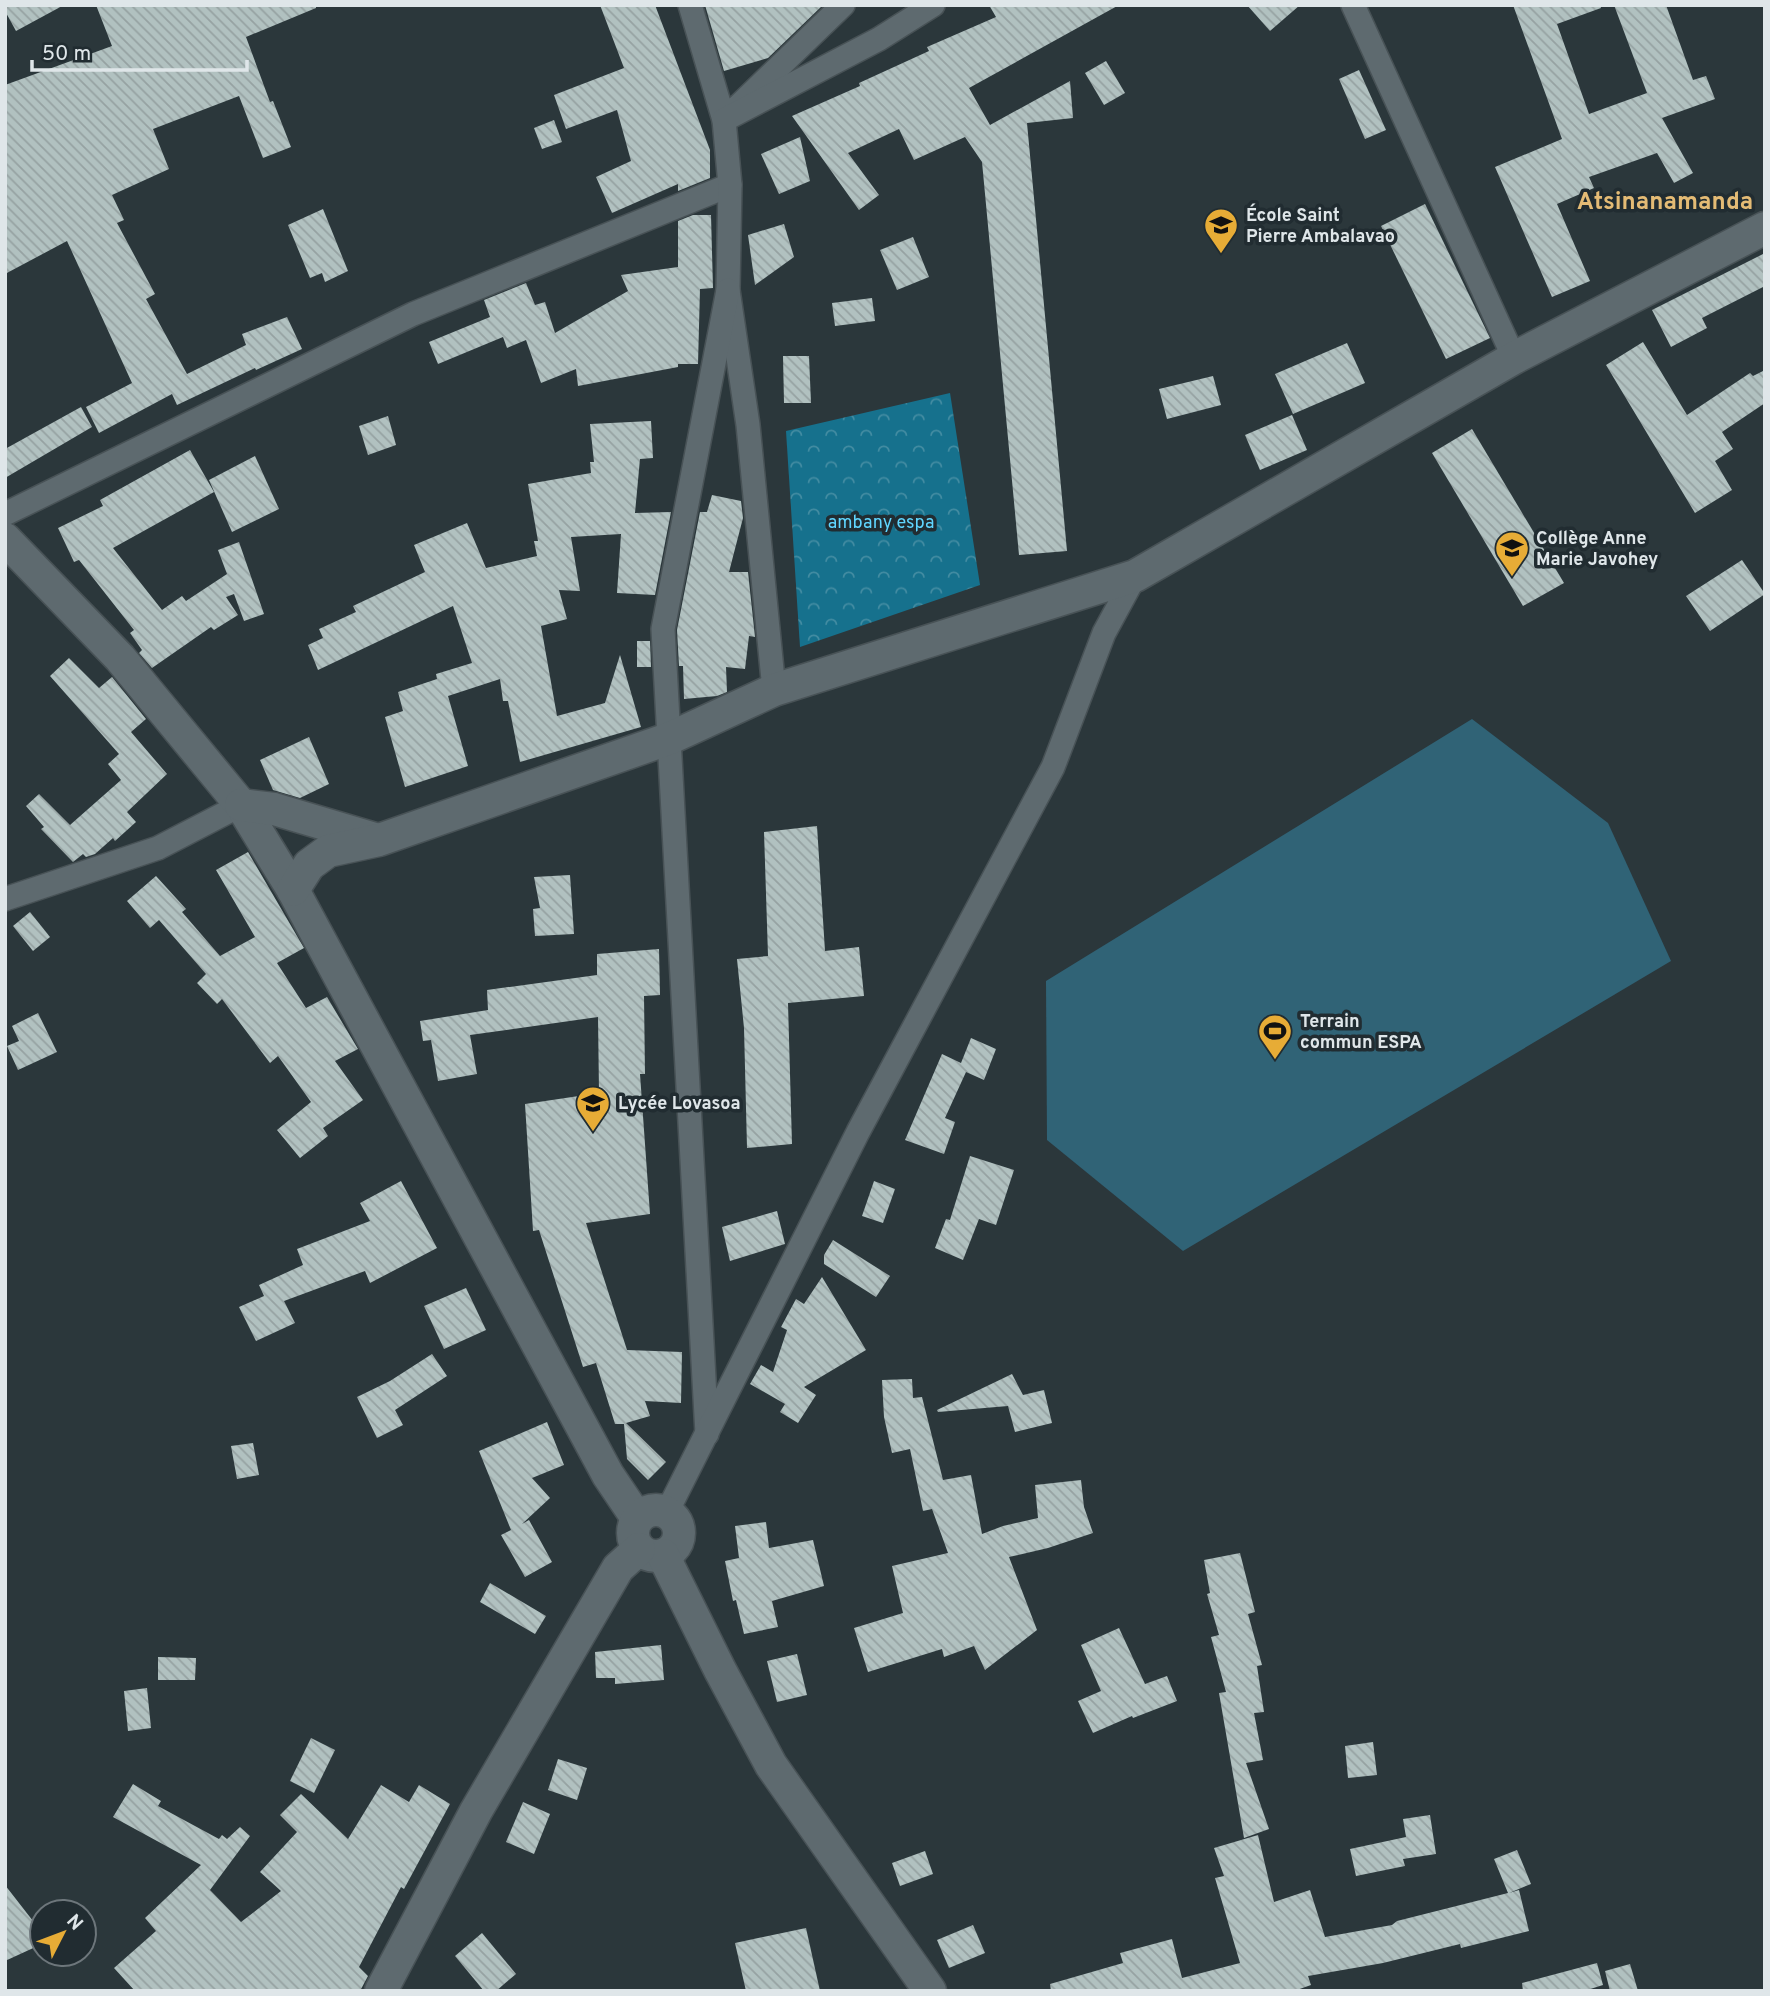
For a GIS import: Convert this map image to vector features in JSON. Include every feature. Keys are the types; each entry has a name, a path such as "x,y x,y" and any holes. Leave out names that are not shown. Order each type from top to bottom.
{"street":[{"path":"690,5 724,120 730,185 728,290 748,425 774,690"},
{"path":"724,120 843,5"},
{"path":"724,120 879,39 933,5"},
{"path":"1353,5 1514,358"},
{"path":"5,514 413,314 730,185"},
{"path":"293,890 309,864 328,851 379,840 668,739 774,690 1135,576 1514,358 1765,228"},
{"path":"707,1434 663,629 728,290"},
{"path":"5,539 120,658 241,805 293,890 601,1463 652,1515 676,1519 679,1530 679,1540 673,1550 651,1552 618,1568 476,1811 381,1991"},
{"path":"930,1991 771,1765 720,1670 651,1552 633,1540 632,1528 652,1515 707,1434 858,1132 1053,767 1104,633 1135,576"},
{"path":"5,898 158,848 241,805 274,809 379,840"}],"shaded area":[{"name":"Terrain commun ESPA","path":"1472,719 1608,823 1671,961 1183,1251 1047,1140 1046,981"}],"green space":[{"name":"ambany espa","path":"950,393 980,585 800,647 786,431"}],"building":[{"path":"5,5 64,5 16,31 5,11"},
{"path":"96,5 316,5 316,8 246,37 270,102 273,101 291,147 263,158 239,96 153,129 169,169 112,195 124,220 117,223 155,294 146,299 187,374 246,345 242,334 287,317 302,349 177,405 172,394 99,433 86,407 132,383 67,241 5,274 5,85 112,46"},
{"path":"600,5 655,5 710,150 710,178 678,191 678,184 612,213 596,177 631,161 617,110 566,129 554,95 624,68"},
{"path":"705,5 823,5 768,58 724,71"},
{"path":"989,5 1119,5 969,88 990,125 1070,81 1073,118 1027,123 1067,551 1019,555 982,162 965,137 914,160 899,129 848,153 879,195 859,210 792,116 929,51 927,47 996,17"},
{"path":"1247,5 1300,5 1270,31"},
{"path":"1513,5 1600,5 1601,8 1557,24 1589,114 1647,93 1614,5 1666,5 1693,80 1706,76 1715,99 1662,118 1693,173 1674,183 1657,153 1589,177 1594,188 1557,204 1590,281 1552,297 1495,167 1562,139"},
{"path":"1106,61 1125,93 1104,105 1085,73"},
{"path":"1359,70 1386,130 1365,139 1339,79"},
{"path":"554,120 562,142 542,149 534,128"},
{"path":"800,137 810,181 779,194 761,154"},
{"path":"1425,204 1490,338 1446,359 1381,226"},
{"path":"323,209 348,271 325,282 322,273 310,278 288,225"},
{"path":"693,215 711,215 713,288 700,289 698,364 678,364 678,367 578,386 576,369 541,383 526,340 507,348 503,337 438,364 429,342 490,317 484,300 526,283 535,305 545,302 555,333 628,291 621,275 678,267 678,221"},
{"path":"784,224 794,257 755,285 748,235"},
{"path":"913,237 929,277 897,290 880,250"},
{"path":"1765,253 1765,286 1702,318 1707,328 1671,347 1652,310"},
{"path":"872,298 875,321 835,326 832,303"},
{"path":"1643,342 1687,415 1750,373 1753,376 1765,370 1765,403 1722,432 1733,449 1715,461 1732,490 1695,513 1606,365"},
{"path":"1347,343 1365,383 1293,414 1275,374"},
{"path":"783,356 809,356 811,403 784,403"},
{"path":"1213,376 1221,405 1167,419 1159,389"},
{"path":"81,407 92,427 5,478 5,449"},
{"path":"1292,415 1307,450 1260,470 1245,435"},
{"path":"388,416 396,445 368,455 359,426"},
{"path":"651,421 653,458 640,459 635,513 671,512 655,595 617,593 621,534 571,537 580,591 559,590 567,619 541,626 557,716 605,703 620,655 641,727 520,762 508,701 503,701 500,679 448,696 468,766 405,787 385,717 403,711 398,692 437,679 436,674 472,663 453,606 318,670 308,645 323,638 319,629 356,612 353,606 425,572 414,545 467,523 486,568 537,556 534,541 538,541 528,484 591,473 590,462 594,462 590,424"},
{"path":"1472,429 1564,583 1523,606 1432,453"},
{"path":"190,450 214,492 113,548 162,610 182,596 186,601 227,574 218,550 239,542 264,614 244,621 234,594 226,597 238,615 214,630 211,627 152,668 139,653 142,650 130,633 134,630 79,560 74,562 58,528 103,506 100,500"},
{"path":"255,456 279,509 232,532 209,480"},
{"path":"712,495 741,501 743,518 729,572 748,572 755,637 749,636 745,669 726,667 727,692 717,696 684,699 683,666 679,666 677,630 700,512 707,512"},
{"path":"1742,560 1765,594 1710,631 1686,596"},
{"path":"637,641 650,641 651,667 637,667"},
{"path":"69,658 99,688 112,677 146,719 131,732 167,774 127,812 136,822 95,854 86,857 83,854 73,862 41,829 44,827 26,806 39,794 70,825 121,780 108,764 119,754 50,676"},
{"path":"309,737 329,784 300,798 273,790 260,760"},
{"path":"817,826 825,951 859,947 864,996 788,1003 792,1144 747,1148 744,1028 737,959 768,956 764,832"},
{"path":"248,852 304,948 277,963 306,1008 327,997 358,1049 335,1061 363,1100 323,1128 328,1136 300,1158 277,1130 311,1102 278,1056 270,1063 222,999 217,1004 197,983 206,974 159,920 150,928 127,901 156,876 186,909 182,912 220,956 255,937 216,870"},
{"path":"570,875 574,934 535,936 533,909 540,908 534,877"},
{"path":"30,912 50,937 33,951 13,926"},
{"path":"659,949 660,995 644,996 645,1074 640,1074 650,1214 586,1223 627,1350 682,1352 681,1403 645,1401 650,1416 626,1423 666,1462 648,1480 627,1459 624,1424 615,1424 596,1363 583,1367 539,1230 533,1231 525,1104 599,1093 598,1017 470,1035 477,1074 438,1081 431,1040 423,1041 420,1021 488,1010 487,990 597,975 597,954"},
{"path":"38,1013 57,1052 18,1070 7,1046 19,1041 12,1026"},
{"path":"971,1038 996,1049 984,1080 966,1072 945,1118 955,1122 944,1154 905,1140 942,1054 961,1063"},
{"path":"970,1156 1014,1170 996,1225 979,1219 963,1260 935,1248 946,1219 950,1220"},
{"path":"401,1181 437,1248 370,1283 365,1271 284,1301 295,1323 256,1341 239,1307 264,1296 259,1285 303,1265 297,1249 370,1221 360,1203"},
{"path":"874,1181 895,1189 883,1223 862,1216"},
{"path":"777,1211 785,1244 730,1261 722,1227"},
{"path":"833,1240 890,1276 876,1297 824,1264 824,1255"},
{"path":"822,1277 866,1350 804,1387 816,1395 798,1423 780,1412 785,1404 750,1384 761,1365 773,1372 787,1330 781,1327 796,1299 804,1304"},
{"path":"466,1288 486,1330 444,1349 424,1306"},
{"path":"432,1354 447,1376 395,1410 403,1425 377,1438 357,1397 390,1381"},
{"path":"1012,1374 1023,1395 1044,1390 1052,1423 1015,1432 1008,1406 937,1410"},
{"path":"912,1379 913,1398 922,1397 943,1480 971,1475 982,1534 1038,1518 1035,1485 1081,1480 1084,1507 1093,1533 1009,1557 1037,1630 985,1670 974,1646 944,1657 942,1649 868,1672 854,1628 903,1613 892,1566 948,1553 932,1509 923,1511 910,1449 892,1453 884,1417 882,1380"},
{"path":"547,1422 564,1465 532,1478 550,1498 522,1524 529,1520 552,1562 525,1577 501,1535 511,1530 479,1451"},
{"path":"253,1443 259,1475 237,1479 231,1446"},
{"path":"766,1522 769,1548 813,1540 824,1586 772,1601 778,1627 744,1634 736,1600 733,1601 725,1561 739,1558 735,1526"},
{"path":"1240,1553 1255,1612 1248,1614 1262,1665 1257,1666 1264,1712 1254,1713 1263,1760 1246,1763 1269,1829 1244,1838 1219,1693 1226,1692 1211,1637 1219,1635 1207,1594 1210,1593 1204,1560"},
{"path":"490,1583 546,1616 535,1634 480,1602"},
{"path":"1119,1628 1145,1684 1167,1676 1177,1701 1093,1733 1078,1701 1101,1691 1081,1645"},
{"path":"661,1645 664,1680 615,1684 615,1678 596,1678 595,1652"},
{"path":"797,1654 807,1695 777,1702 767,1661"},
{"path":"158,1657 196,1658 195,1680 158,1680"},
{"path":"147,1688 151,1728 128,1731 124,1691"},
{"path":"311,1738 335,1750 314,1793 290,1781"},
{"path":"1373,1742 1377,1775 1348,1778 1345,1746"},
{"path":"558,1759 587,1768 577,1800 548,1790"},
{"path":"133,1784 161,1801 158,1806 219,1839 222,1835 227,1839 240,1827 250,1836 210,1890 241,1922 281,1891 260,1872 297,1832 280,1815 301,1794 348,1839 381,1785 409,1802 419,1785 450,1804 404,1889 401,1887 359,1967 368,1976 360,1991 135,1991 114,1968 156,1931 145,1918 201,1865 113,1817"},
{"path":"523,1802 550,1814 534,1854 506,1842"},
{"path":"1430,1815 1436,1854 1403,1859 1405,1866 1356,1876 1350,1849 1406,1837 1403,1819"},
{"path":"1258,1835 1274,1902 1310,1890 1325,1937 1392,1925 1397,1921 1508,1893 1494,1859 1517,1850 1531,1884 1509,1893 1519,1890 1529,1931 1461,1948 1460,1944 1383,1963 1308,1976 1311,1985 1294,1991 1051,1991 1050,1984 1123,1963 1120,1953 1172,1939 1182,1978 1240,1963 1215,1878 1224,1876 1214,1848"},
{"path":"925,1851 933,1874 900,1886 892,1863"},
{"path":"5,1885 28,1915 28,1950 5,1961"},
{"path":"973,1925 985,1953 949,1968 937,1940"},
{"path":"806,1928 820,1991 746,1991 735,1943"},
{"path":"482,1933 516,1974 496,1991 484,1991 455,1956"},
{"path":"1597,1963 1603,1985 1584,1991 1523,1991 1522,1983"},
{"path":"1630,1964 1638,1991 1610,1991 1605,1971"}],"place":[{"name":"École Saint Pierre Ambalavao","path":"1221,255"},
{"name":"Collège Anne Marie Javohey","path":"1512,578"},
{"name":"Terrain commun ESPA","path":"1275,1061"},
{"name":"Lycée Lovasoa","path":"593,1133"}],"district":[{"name":"Atsinanamanda","path":"1665,201"}]}
